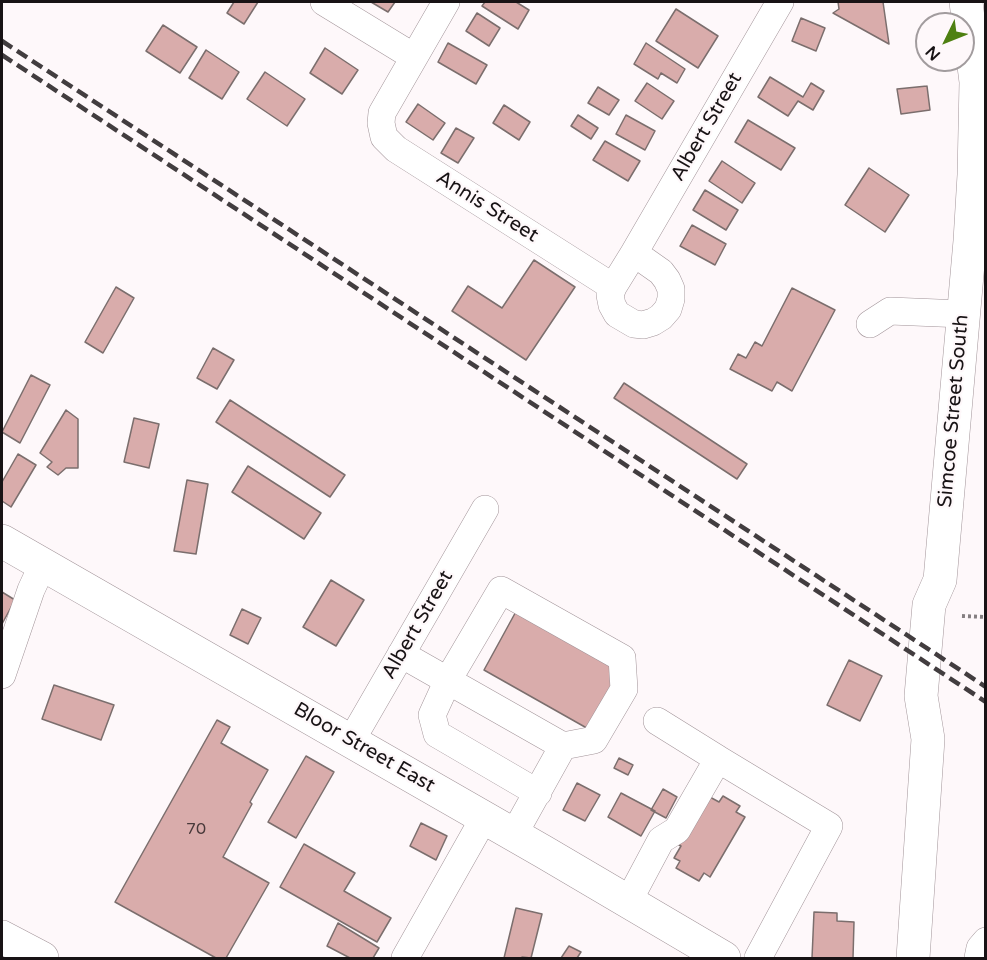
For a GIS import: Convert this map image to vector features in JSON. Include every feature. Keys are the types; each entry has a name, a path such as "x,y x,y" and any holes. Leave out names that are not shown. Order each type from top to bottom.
{"main road":[{"name":"Simcoe Street South","path":"913,958 928,739 943,704 950,611 940,580 963,314 978,243 980,175 976,82 966,2"},
{"name":"Bloor Street East","path":"2,540 514,834 724,958"},
{"path":"2,937 42,958"}],"street":[{"path":"324,2 414,57 446,2"},
{"name":"Albert Street","path":"613,287 780,2"},
{"name":"Annis Street","path":"414,57 382,113 381,123 384,137 396,149 613,287"},
{"path":"613,287 610,295 612,305 617,314 633,324 644,325 653,322 668,309 671,299 667,280 661,272 634,253"},
{"path":"870,324 890,311 963,314"},
{"name":"Albert Street","path":"351,741 485,509"},
{"path":"2,675 31,590 43,564"},
{"path":"401,654 448,680 563,746 594,740 624,689 622,658 501,590 448,680 432,715 437,734 538,793"},
{"path":"657,721 829,826 758,958"},
{"path":"514,834 563,746"},
{"path":"628,902 661,840 677,830 718,759"},
{"path":"405,958 484,818"}],"path":[{"path":"962,616 986,617"}],"building":[{"path":"234,2 258,2 244,24 227,13"},
{"path":"371,2 395,2 388,12"},
{"path":"485,2 516,2 529,10 518,29 482,6"},
{"path":"838,2 883,2 889,44 833,13 839,9"},
{"path":"676,9 718,36 698,68 656,41"},
{"path":"477,13 500,28 489,46 466,31"},
{"path":"801,18 825,28 816,51 792,41"},
{"path":"163,25 197,47 180,73 146,51"},
{"path":"448,43 487,65 476,84 438,62"},
{"path":"646,43 685,69 677,83 661,73 658,79 634,64"},
{"path":"325,48 358,70 342,94 310,73"},
{"path":"206,50 239,72 222,99 189,78"},
{"path":"265,72 305,99 287,126 247,99"},
{"path":"770,77 803,97 811,83 824,91 813,110 798,101 788,116 758,97"},
{"path":"647,83 674,101 662,119 635,101"},
{"path":"927,86 930,110 901,114 897,89"},
{"path":"598,87 619,100 609,115 588,103"},
{"path":"418,104 445,123 433,140 406,122"},
{"path":"504,105 530,122 519,140 493,123"},
{"path":"578,115 598,128 591,139 571,126"},
{"path":"626,115 655,131 645,150 616,134"},
{"path":"748,120 795,148 781,170 735,142"},
{"path":"456,128 474,138 458,163 441,153"},
{"path":"605,141 640,161 628,181 593,160"},
{"path":"722,161 755,183 742,203 709,181"},
{"path":"869,168 909,195 885,232 845,205"},
{"path":"705,190 738,210 726,230 693,210"},
{"path":"692,225 726,244 715,265 680,246"},
{"path":"534,260 575,287 526,360 452,311 468,286 502,308"},
{"path":"116,287 134,298 103,353 85,342"},
{"path":"792,288 835,310 792,391 777,382 772,391 730,369 738,354 746,358 755,342 762,346"},
{"path":"213,348 234,360 217,389 197,378"},
{"path":"31,375 50,385 20,443 2,432"},
{"path":"624,383 747,464 737,479 614,398"},
{"path":"230,400 345,475 330,497 216,422"},
{"path":"66,410 78,419 78,468 66,468 58,475 47,467 52,462 40,453"},
{"path":"134,418 159,424 149,468 124,462"},
{"path":"18,454 36,465 11,507 2,501 2,482"},
{"path":"248,466 321,513 304,539 232,492"},
{"path":"187,480 208,484 196,554 174,551"},
{"path":"331,580 364,600 336,646 303,627"},
{"path":"2,592 15,600 2,624"},
{"path":"519,606 615,660 619,683 592,731 484,670"},
{"path":"242,609 261,618 248,644 230,635"},
{"path":"849,660 882,676 860,721 827,705"},
{"path":"54,685 114,705 101,740 42,719"},
{"path":"217,720 230,727 221,743 268,770 223,857 269,883 226,958 216,958 115,902"},
{"path":"306,756 334,772 296,838 268,822"},
{"path":"619,758 633,765 628,775 614,768"},
{"path":"577,783 600,795 585,821 563,810"},
{"path":"663,789 677,797 666,818 651,810"},
{"path":"621,793 655,811 641,836 608,817"},
{"path":"708,796 719,802 723,796 740,806 736,812 745,817 710,877 704,873 699,881 676,868 680,861 674,858 681,846 679,845"},
{"path":"421,823 447,836 436,860 410,846"},
{"path":"304,844 355,873 344,891 391,918 377,942 280,887"},
{"path":"516,908 542,914 531,958 504,958"},
{"path":"814,912 837,913 837,921 854,922 853,958 812,958"},
{"path":"338,923 379,948 373,958 350,958 327,946"},
{"path":"569,946 581,952 577,958 561,958"}],"railway":[{"path":"2,41 986,687"},
{"path":"2,55 986,702"}]}
